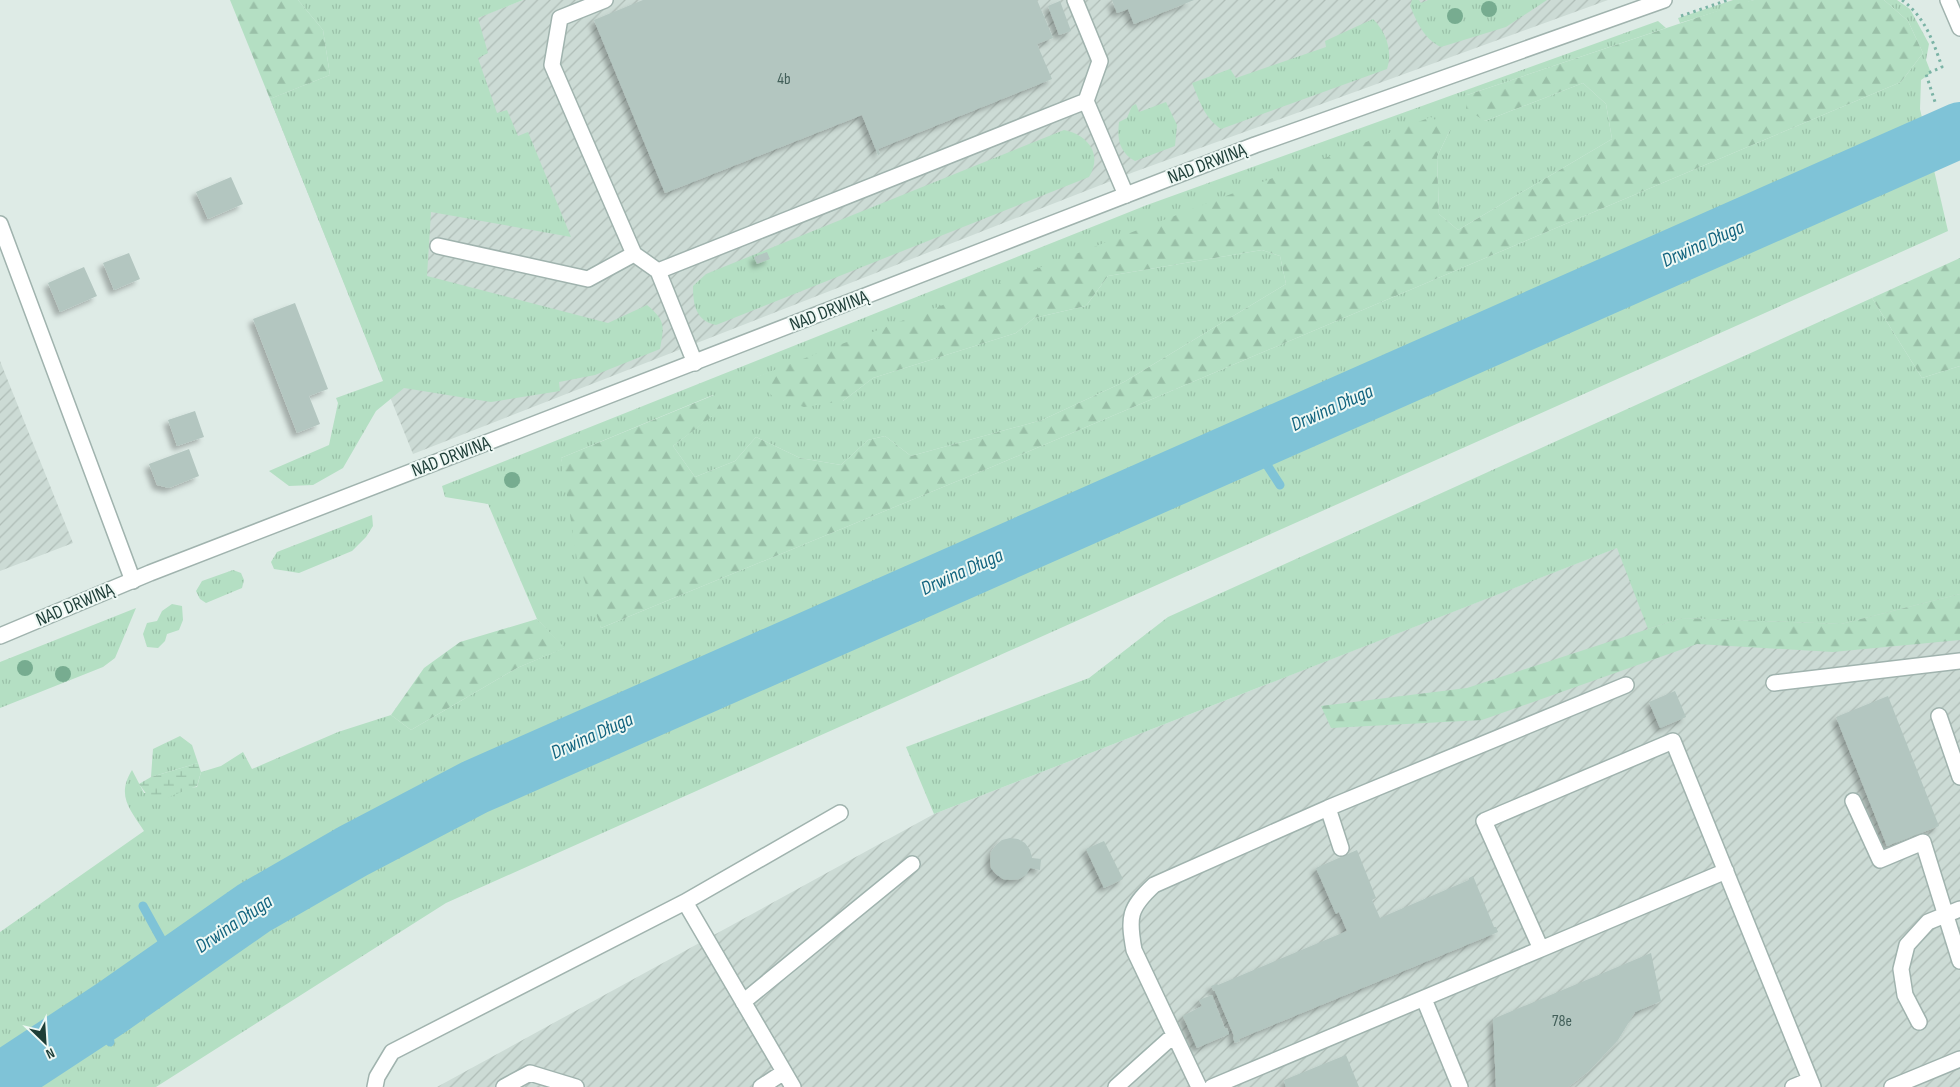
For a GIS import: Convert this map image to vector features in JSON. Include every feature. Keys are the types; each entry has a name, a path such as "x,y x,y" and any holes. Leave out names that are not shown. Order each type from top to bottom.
{"street":[{"path":"605,0 560,18 552,65 634,254 658,270 695,363"},
{"path":"1076,0 1100,61 1086,101 1126,195"},
{"name":"NAD DRWINĄ","path":"0,636 134,580 1254,145 1664,0"},
{"path":"1948,0 1960,28"},
{"path":"658,270 1086,101"},
{"path":"0,224 134,580"},
{"path":"438,246 588,279 634,254"},
{"path":"1774,683 1960,661"},
{"path":"1199,1087 1134,950 1130,931 1131,915 1139,898 1154,884 1328,808 1626,685"},
{"path":"1939,716 1960,776"},
{"path":"1541,949 1484,821 1673,741 1811,1083 1793,1087"},
{"path":"1853,800 1880,860 1923,842 1953,912 1960,961"},
{"path":"1328,808 1341,848"},
{"path":"375,1087 377,1077 392,1052 685,902 840,813"},
{"path":"743,1002 912,864"},
{"path":"1212,1087 1726,871"},
{"path":"685,902 793,1087"},
{"path":"1919,1022 1905,995 1901,969 1907,945 1928,922 1953,912"},
{"path":"1424,999 1460,1087"},
{"path":"1116,1087 1174,1035"},
{"path":"1892,1087 1960,1059"},
{"path":"761,1087 784,1072"},
{"path":"504,1087 530,1073 576,1087"}],"path":[{"path":"1673,19 1728,0"},
{"path":"1902,0 1913,8 1924,22 1942,67 1926,74 1936,105"}],"shaded area":[{"path":"523,0 1608,0 1134,172 413,454 270,99"},
{"path":"0,361 73,543 0,571"},
{"path":"1960,414 1960,1087 437,1087 934,814"}],"green space":[{"path":"230,0 298,0 323,30 330,75 270,99"},
{"path":"298,0 523,0 478,18 488,53 478,58 497,113 507,110 518,136 528,132 571,237 431,212 427,276 608,323 647,305 661,320 663,329 660,349 595,375 559,382 560,391 491,402 404,388 376,411 343,468 313,485 289,486 269,471 329,445 338,403 336,398 383,381 270,99 330,75 323,30"},
{"path":"1412,0 1419,0 1421,3 1428,0 1547,0 1506,27 1441,47 1435,44 1422,30 1410,6"},
{"path":"1733,0 1754,0 1680,23 1678,18"},
{"path":"1754,0 1884,0 1908,21 1923,53 1901,82 994,466 601,628 577,559 561,458 714,395 722,409 673,446 695,477 735,461 756,437 800,458 841,465 868,440 885,436 911,456 1042,420 1124,382 1286,284 1280,256 1262,250 1108,276 1086,306 1034,318 1016,333 873,378 843,401 804,407 773,397 756,377 1431,117 1450,130 1437,157 1439,214 1458,230 1612,139 1606,104 1583,83 1485,121 1466,109 1467,95"},
{"path":"1884,0 1897,0 1910,9 1929,44 1926,60 1931,73 1921,80 1920,109 1948,231 446,903 156,1087 0,1087 0,932 144,831 130,809 125,795 127,779 132,770 144,793 197,787 201,772 221,766 243,752 252,769 338,732 391,715 411,730 517,668 564,648 537,619 488,504 445,497 442,486 1147,205 1658,21 1666,28 1467,95 1485,121 1583,83 1606,104 1612,139 1458,230 1439,214 1437,157 1450,130 757,377 843,401 873,378 1016,333 1034,318 1086,306 1108,276 1262,250 1280,256 1286,284 1124,382 1042,420 911,456 885,436 868,440 841,465 800,458 756,437 735,461 695,477 673,446 721,409 713,395 561,458 601,628 994,466 1901,82 1923,53 1908,21"},
{"path":"1373,19 1382,30 1389,49 1387,69 1221,129 1203,109 1192,83 1230,69 1236,78 1326,47 1325,41"},
{"path":"1166,102 1177,125 1175,146 1135,161 1125,154 1122,149 1118,134 1119,122 1127,118 1132,106 1136,104 1139,112"},
{"path":"1064,130 1080,136 1091,147 1094,153 1094,161 1089,177 716,325 704,320 697,311 693,286 706,274"},
{"path":"1960,258 1960,366 1922,378 1872,298"},
{"path":"1872,298 1922,378 1960,366 1960,594 1841,624 1682,618 1648,629 1617,548 934,814 906,747 1089,678 1168,617"},
{"path":"372,515 373,526 366,537 352,551 299,573 274,569 271,562 277,552"},
{"path":"233,570 241,573 244,580 242,588 206,603 200,599 196,591 202,581"},
{"path":"1960,594 1960,640 1833,652 1697,644 1482,720 1331,728 1321,706 1467,688 1682,618 1841,624"},
{"path":"172,604 182,606 183,620 179,630 167,634 165,641 158,648 147,647 143,634 147,623 157,621 162,611"},
{"path":"136,608 115,658 103,667 0,708 0,662"},
{"path":"537,619 565,648 517,668 411,730 391,715 424,668 460,642"},
{"path":"180,736 192,745 198,763 151,777 153,749"},
{"path":"198,763 201,772 197,786 153,803 139,784 151,777"}],"building":[{"path":"643,0 1037,0 1053,38 1037,44 1052,79 878,149 880,154 878,155 862,115 665,193 594,20"},
{"path":"1112,0 1194,0 1134,24 1128,9 1117,13"},
{"path":"1060,1 1071,31 1059,35 1048,6"},
{"path":"231,177 243,204 208,219 196,192"},
{"path":"767,252 770,259 757,264 754,257"},
{"path":"129,253 140,279 114,290 103,263"},
{"path":"84,267 97,296 60,312 48,283"},
{"path":"295,303 328,389 309,396 320,424 297,433 253,319"},
{"path":"195,411 204,437 177,446 168,420"},
{"path":"189,449 199,476 169,488 157,485 149,464"},
{"path":"1675,691 1686,717 1660,728 1649,702"},
{"path":"1888,696 1939,826 1887,846 1836,717"},
{"path":"1018,839 1025,843 1030,850 1032,858 1041,859 1040,870 1030,868 1026,875 1019,879 1010,880 1003,879 996,874 991,868 991,852 1002,840"},
{"path":"1104,841 1123,879 1104,888 1086,849"},
{"path":"1357,850 1376,898 1372,900 1380,918 1469,880 1473,876 1494,927 1496,927 1498,932 1239,1039 1240,1041 1235,1043 1234,1036 1215,991 1211,986 1218,985 1347,931 1339,912 1336,914 1316,868"},
{"path":"1651,953 1661,1001 1635,1012 1618,1040 1589,1071 1568,1087 1496,1087 1493,1019"},
{"path":"1212,995 1225,1029 1227,1028 1229,1034 1197,1048 1183,1016 1202,1006 1199,1000"},
{"path":"1346,1055 1359,1087 1286,1087 1284,1080"}],"waterway":[{"name":"Drwina Długa","path":"0,1081 111,1008 254,908 353,851 475,787 1960,130"},
{"path":"1248,445 1267,465 1280,485"},
{"path":"143,906 175,964"},
{"path":"96,1018 110,1042"}]}
